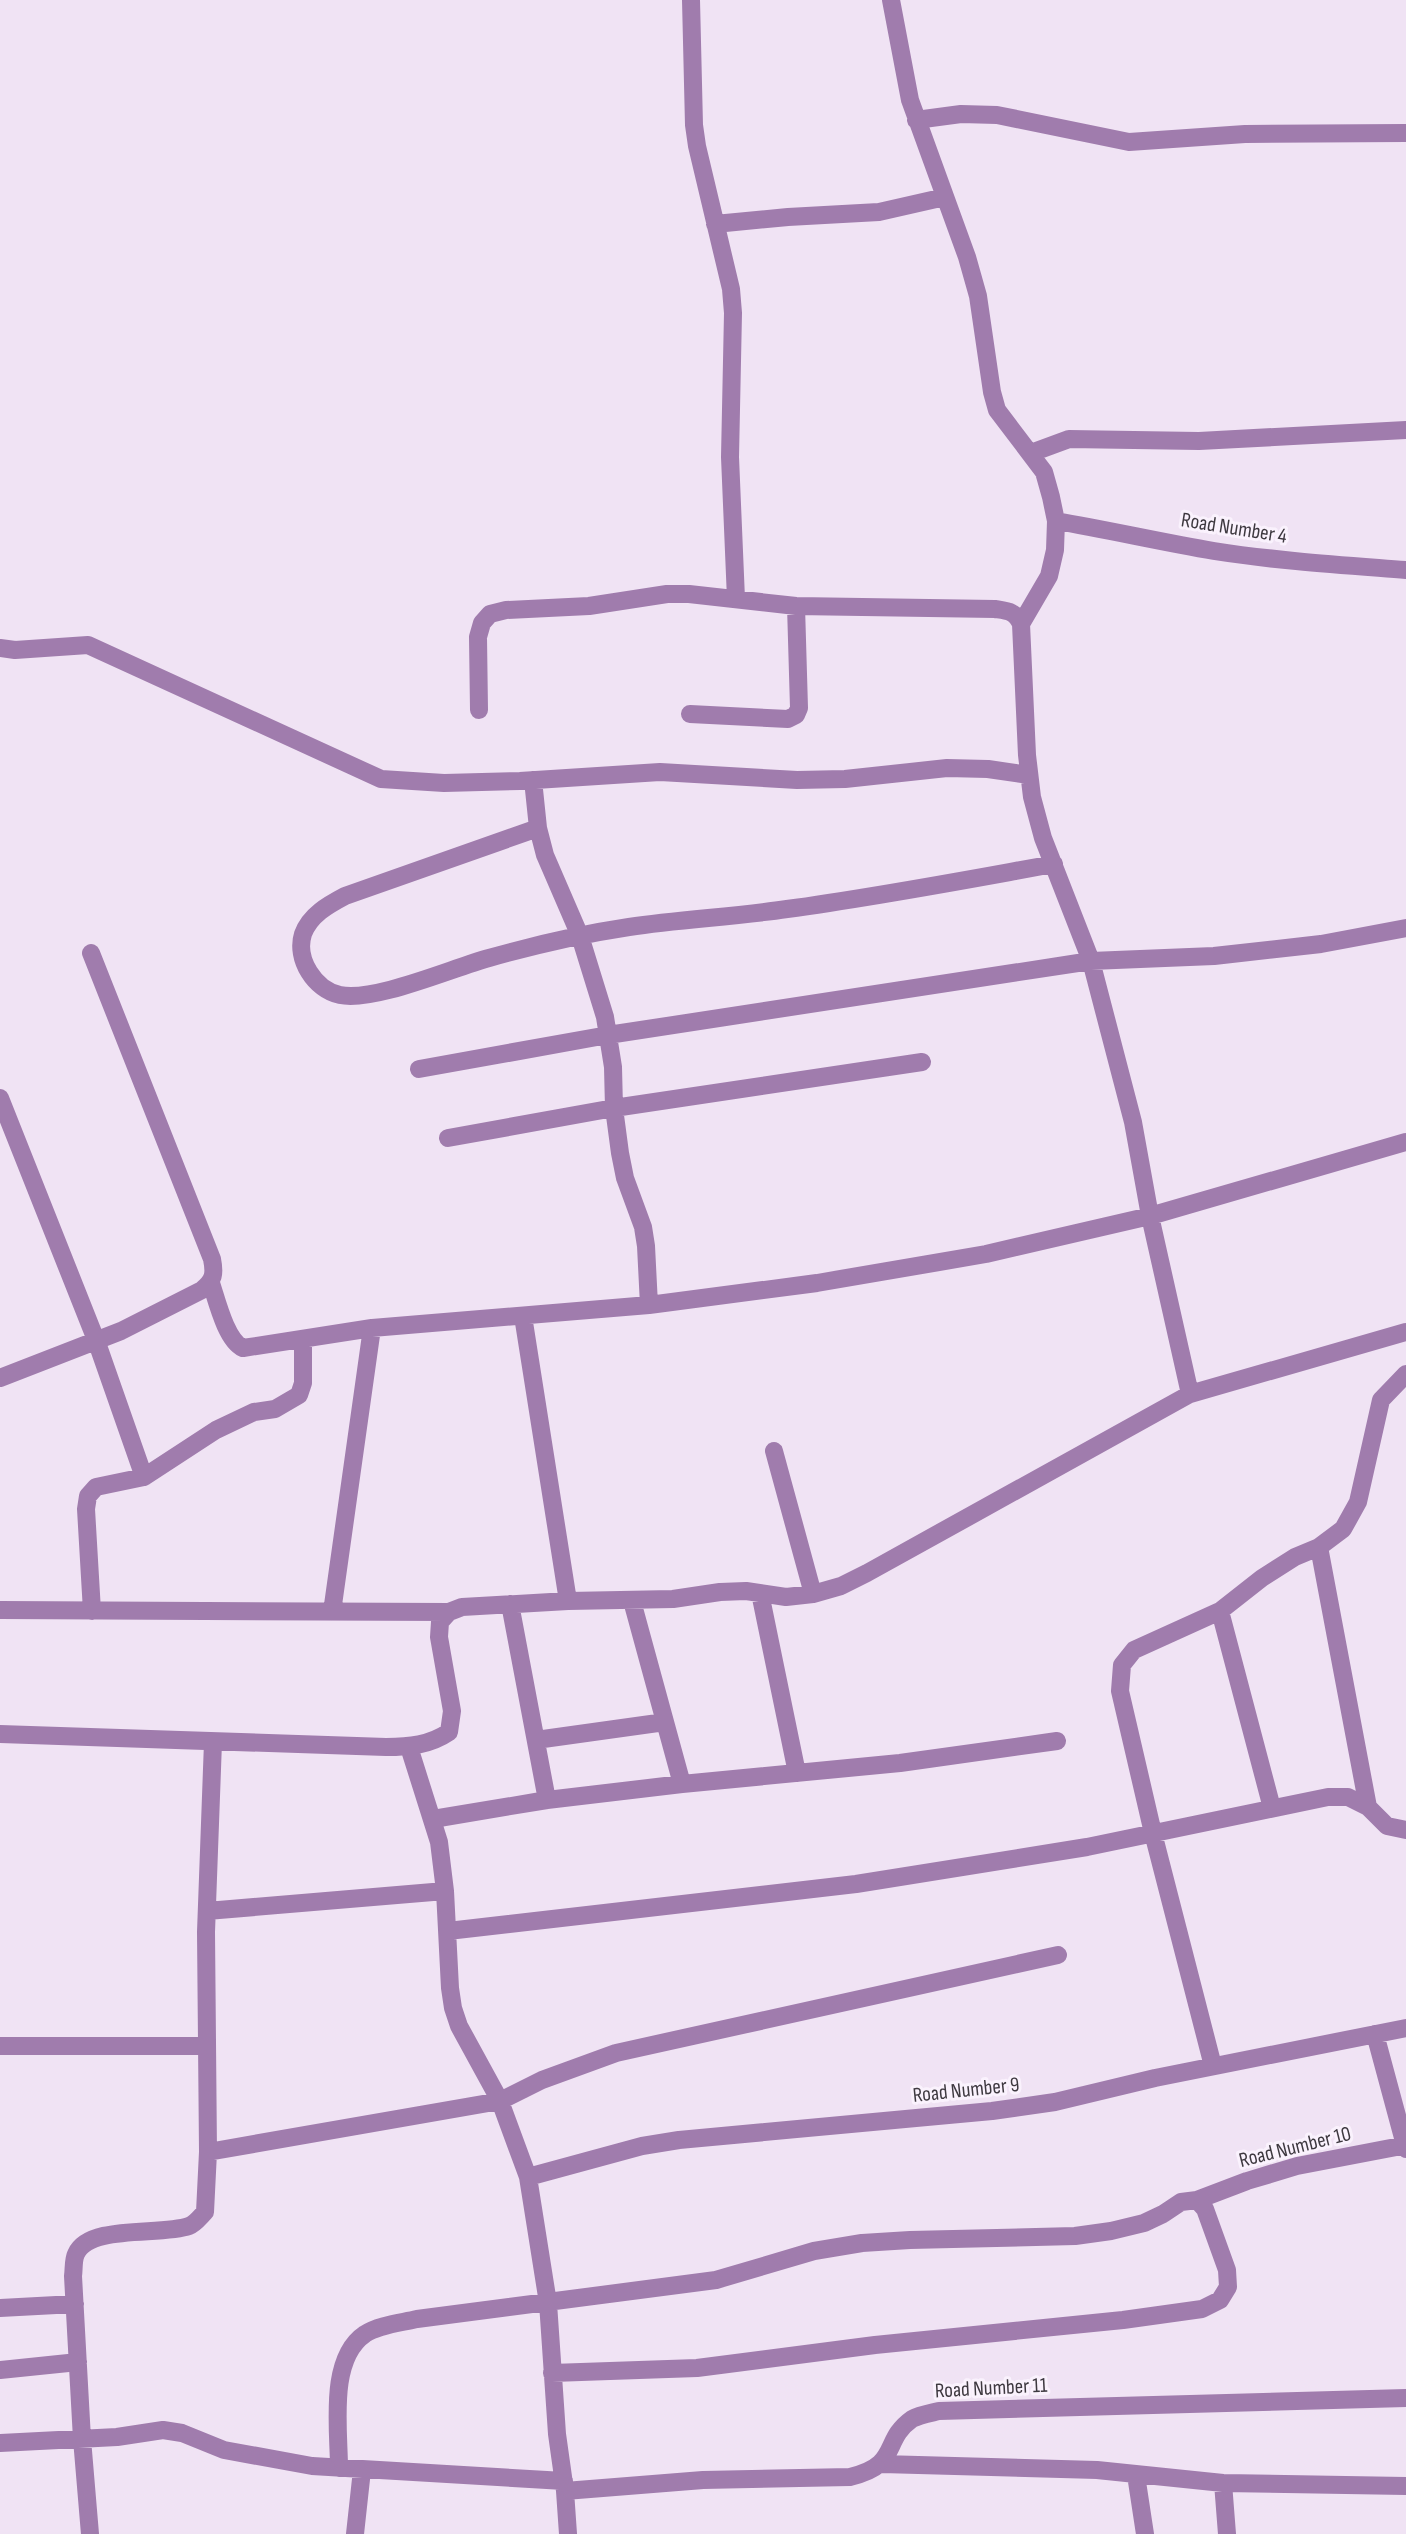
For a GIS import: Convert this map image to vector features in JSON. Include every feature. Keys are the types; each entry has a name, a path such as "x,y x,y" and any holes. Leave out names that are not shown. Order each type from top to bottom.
{"street":[{"path":"691,0 694,125 733,313 730,457 736,599"},
{"path":"891,0 916,120 967,257 978,296 997,410 1044,472 1056,522 1055,550 1049,576 1021,624"},
{"path":"916,120 961,114 997,115 1129,142 1245,134 1406,133"},
{"path":"715,224 788,216 879,212 945,197"},
{"path":"1031,453 1069,439 1199,441 1406,430"},
{"name":"Road Number 4","path":"1056,522 1123,532 1214,551 1406,570"},
{"path":"479,710 478,637 482,622 490,614 506,610 589,606 667,594 796,606 995,609 1017,615 1021,624 1032,797 1043,838 1091,961 1133,1122 1150,1216 1190,1394"},
{"path":"690,713 788,719 796,715 799,708 796,606"},
{"path":"0,648 15,650 88,645 381,779 444,783 660,772 761,779 845,779 947,768 988,769 1029,775"},
{"path":"533,780 538,828 545,855 580,936 601,998 625,1178 643,1227 649,1305"},
{"path":"538,828 345,896 327,905 310,920 303,936 301,950 315,981 329,992 342,996 362,995 397,987 487,958 580,936 630,927 788,909 1054,864"},
{"path":"419,1069 608,1035 1091,961 1214,956 1321,944 1406,928"},
{"path":"0,1378 121,1331 202,1290 211,1283 215,1273 212,1259 91,953"},
{"path":"448,1138 614,1108 922,1062"},
{"path":"0,1098 96,1340 144,1477"},
{"path":"211,1283 234,1344 243,1348 372,1328 649,1305 817,1283 986,1254 1150,1216 1406,1142"},
{"path":"523,1316 568,1601"},
{"path":"332,1612 372,1328"},
{"path":"0,1610 449,1612 463,1607 510,1604 673,1599 720,1591 786,1597 813,1594 841,1586 867,1573 1190,1394 1406,1332"},
{"path":"92,1611 86,1509 88,1496 96,1487 144,1477 216,1430 254,1412 275,1409 299,1395 303,1383 303,1339"},
{"path":"1213,2066 1153,1833 1120,1691 1122,1665 1133,1650 1220,1611 1262,1578 1295,1557 1319,1547 1343,1529 1358,1502 1381,1400 1406,1374"},
{"path":"774,1451 813,1594"},
{"path":"1319,1547 1368,1807"},
{"path":"760,1594 797,1773"},
{"path":"632,1601 682,1784"},
{"path":"510,1604 547,1800"},
{"path":"1220,1611 1272,1808"},
{"path":"0,1734 409,1747 437,1741 449,1732 452,1711 439,1637 440,1622 449,1612"},
{"path":"536,1740 665,1722"},
{"path":"433,1819 547,1800 900,1763 1057,1741"},
{"path":"90,2534 73,2276 76,2254 88,2240 191,2226 205,2212 208,2152 207,1911 213,1742"},
{"path":"409,1747 439,1842 453,2008 459,2026 500,2101 528,2177 548,2303 568,2534"},
{"path":"448,1931 856,1884 1087,1847 1328,1797 1348,1797 1368,1807 1387,1826 1406,1830"},
{"path":"207,1911 445,1891"},
{"path":"208,2152 500,2101 542,2080 616,2053 1058,1955"},
{"name":"Road Number 9","path":"528,2177 642,2146 679,2140 1055,2102 1155,2078 1406,2028"},
{"path":"1376,2034 1405,2146"},
{"path":"0,2046 207,2046"},
{"name":"Road Number 10","path":"339,2468 339,2381 343,2362 353,2344 366,2333 385,2326 417,2319 716,2280 814,2251 862,2243 1075,2236 1111,2231 1144,2223 1181,2202 1196,2200 1247,2180 1297,2165 1405,2146"},
{"path":"552,2373 697,2368 875,2345 1123,2320 1202,2309 1220,2300 1228,2287 1227,2270 1205,2209 1196,2200"},
{"path":"0,2308 75,2305"},
{"path":"0,2370 78,2362"},
{"name":"Road Number 11","path":"882,2464 899,2433 914,2418 939,2411 1406,2398"},
{"path":"0,2443 117,2438 163,2430 182,2433 224,2450 312,2466 564,2486 850,2477 869,2473 882,2464 1097,2470 1223,2483 1406,2486"},
{"path":"355,2534 362,2470"},
{"path":"1136,2475 1145,2534"},
{"path":"1223,2483 1227,2534"}]}
